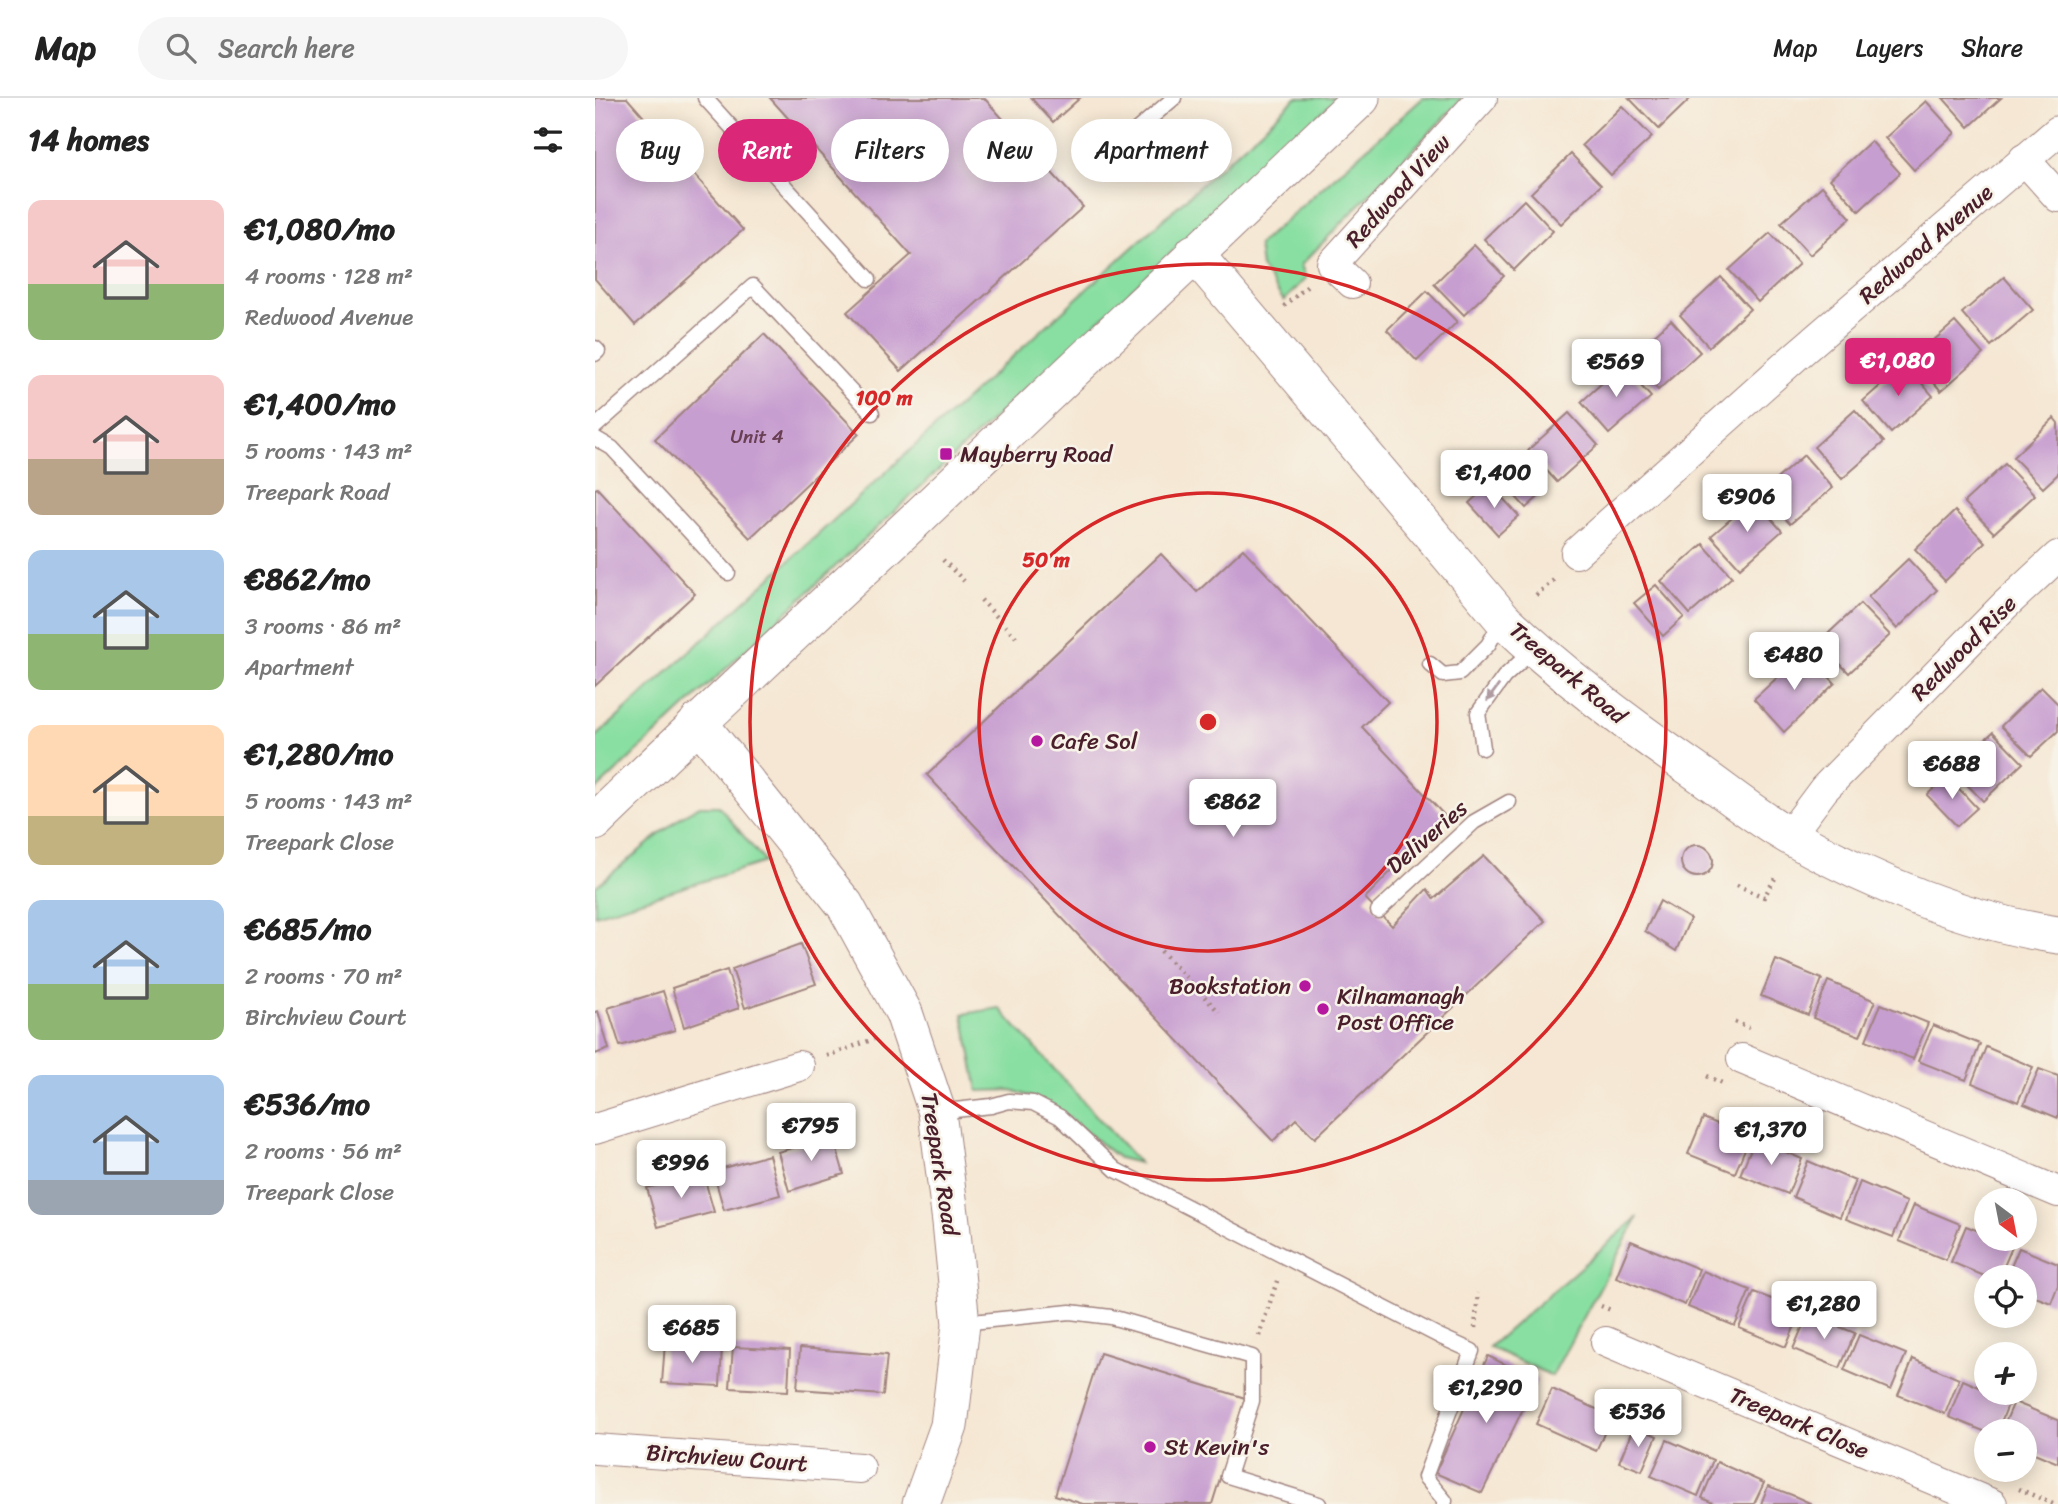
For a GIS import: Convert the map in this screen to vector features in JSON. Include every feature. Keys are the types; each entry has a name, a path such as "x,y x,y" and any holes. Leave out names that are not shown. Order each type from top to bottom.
{"street":[{"path":"595,822 1361,98"},
{"name":"Redwood View","path":"1352,282 1332,264 1482,98"},
{"name":"Redwood Avenue","path":"1576,553 1795,357 2058,131"},
{"path":"2024,159 2058,197"},
{"name":"Treepark Road","path":"1194,253 1503,619 1534,649 1643,735 1789,836 1902,892 2026,930 2058,935"},
{"name":"Redwood Rise","path":"1789,836 1824,789 2004,606 2058,556"},
{"name":"Treepark Road","path":"698,722 845,905 904,1013 937,1112 961,1324 949,1426 921,1504"},
{"path":"1741,1059 2058,1192"},
{"path":"595,1129 799,1066"},
{"name":"Treepark Close","path":"1606,1342 1992,1504"},
{"name":"Birchview Court","path":"595,1449 860,1468"}],"lane":[{"path":"705,98 869,279"},
{"path":"1149,119 1174,98"},
{"path":"595,427 753,286 871,413"},
{"path":"595,348 598,351 595,354"},
{"path":"595,438 612,448 728,573"},
{"path":"1430,664 1443,675 1460,673 1487,645 1503,619"},
{"path":"1483,748 1478,713 1504,677 1534,649"},
{"name":"Deliveries","path":"1378,911 1473,822 1509,802"},
{"path":"937,1112 991,1106 1009,1101 1033,1103 1060,1117 1117,1170 1472,1351 1425,1476 1445,1501 1444,1504"},
{"path":"961,1324 1070,1312 1111,1317 1252,1357 1252,1401 1228,1476 1319,1504"}],"path":[{"path":"1284,306 1319,276"},
{"path":"943,560 964,581"},
{"path":"1537,595 1556,578"},
{"path":"981,600 1016,637"},
{"path":"1737,885 1764,897 1777,875"},
{"path":"1161,951 1219,1012"},
{"path":"827,1056 874,1039"},
{"path":"1252,1357 1285,1256"},
{"path":"1475,1330 1478,1293"}],"green space":[{"path":"1296,98 1337,98 595,791 595,738 1204,182 1232,182 1232,156"},
{"path":"1423,98 1463,98 1301,265 1306,278 1284,301 1261,267 1258,245"},
{"path":"700,806 719,806 765,862 595,915 595,887 682,816"},
{"path":"999,1008 1139,1163 1119,1158 1052,1105 1012,1090 978,1091 963,1014"},
{"path":"1638,1217 1552,1376 1489,1347"}],"building":[{"path":"595,98 627,98 645,119 616,119 616,182 701,182 743,230 635,325 595,279"},
{"path":"770,98 984,98 1003,119 963,119 963,182 1057,182 1057,178 1083,207 901,371 847,312 911,255 845,182 949,182 949,119 831,119 831,166 817,150 817,119 789,119"},
{"path":"1031,98 1080,98 1056,119 1050,119"},
{"path":"1629,98 1691,98 1659,129"},
{"path":"1943,98 2001,98 1969,127"},
{"path":"1926,101 1955,133 1914,170 1885,138"},
{"path":"1622,106 1652,137 1611,175 1582,145"},
{"path":"1871,141 1900,173 1859,211 1830,179"},
{"path":"1571,154 1601,185 1561,224 1531,193"},
{"path":"1822,186 1851,218 1810,255 1781,223"},
{"path":"1524,200 1553,231 1514,270 1484,239"},
{"path":"1770,233 1799,264 1758,302 1729,270"},
{"path":"1474,245 1504,276 1464,315 1434,284"},
{"path":"1721,277 1750,309 1709,347 1680,315"},
{"path":"2004,277 2033,310 1991,346 1962,313"},
{"path":"1427,291 1457,322 1417,361 1387,330"},
{"path":"1671,320 1700,352 1658,390 1629,358"},
{"path":"1955,322 1983,354 1941,391 1913,358"},
{"path":"764,334 859,434 750,538 655,439"},
{"path":"1905,364 1933,396 1891,433 1863,401"},
{"path":"1622,365 1651,397 1609,434 1581,402"},
{"path":"1855,410 1884,442 1842,479 1814,447"},
{"path":"1569,413 1598,445 1557,482 1528,450"},
{"path":"2054,418 2058,423 2058,474 2043,488 2013,457"},
{"path":"1804,455 1833,488 1790,524 1762,492"},
{"path":"1518,457 1547,489 1526,508 1497,476"},
{"path":"2005,464 2035,495 1994,533 1964,502"},
{"path":"1490,484 1519,516 1498,535 1469,503"},
{"path":"597,488 695,594 595,686 595,489"},
{"path":"1754,499 1782,531 1740,568 1711,536"},
{"path":"1955,511 1985,542 1945,581 1915,549"},
{"path":"1703,544 1732,577 1690,614 1661,581"},
{"path":"1243,549 1388,702 1362,727 1445,816 1365,898 1392,926 1427,889 1434,899 1484,856 1545,921 1315,1138 1296,1119 1273,1141 927,775 1161,554 1197,592"},
{"path":"1908,559 1937,590 1897,629 1868,597"},
{"path":"1656,585 1684,617 1663,636 1634,603"},
{"path":"1860,604 1890,635 1849,673 1819,642"},
{"path":"1805,652 1835,683 1784,732 1754,699"},
{"path":"2041,687 2058,704 2058,731 2031,756 2001,726"},
{"path":"1993,732 2023,763 1983,801 1953,770"},
{"path":"1947,776 1977,808 1957,826 1927,795"},
{"path":"1697,845 1708,850 1713,861 1708,872 1697,877 1686,872 1681,861 1686,850"},
{"path":"1660,901 1690,919 1676,951 1645,931"},
{"path":"801,944 816,984 745,1008 732,969"},
{"path":"1776,960 1822,979 1808,1015 1761,996"},
{"path":"727,970 739,1008 684,1027 672,988"},
{"path":"1828,981 1875,1001 1860,1036 1813,1018"},
{"path":"663,991 675,1030 620,1046 608,1008"},
{"path":"1881,1004 1928,1023 1913,1059 1866,1040"},
{"path":"598,1011 609,1049 595,1054 595,1012"},
{"path":"1933,1025 1980,1044 1966,1080 1918,1061"},
{"path":"1986,1047 2033,1067 2018,1102 1972,1083"},
{"path":"2039,1069 2058,1076 2058,1118 2024,1104"},
{"path":"1703,1118 1750,1137 1735,1173 1688,1154"},
{"path":"833,1136 844,1174 789,1191 778,1152"},
{"path":"1755,1139 1802,1159 1788,1194 1740,1175"},
{"path":"769,1155 780,1195 724,1210 713,1171"},
{"path":"1808,1161 1855,1181 1840,1217 1793,1197"},
{"path":"703,1173 714,1212 658,1227 647,1188"},
{"path":"1860,1182 1907,1202 1893,1237 1846,1219"},
{"path":"1914,1205 1960,1224 1946,1260 1899,1241"},
{"path":"1966,1226 1974,1229 1974,1251 2010,1251 2005,1265 1974,1265 1974,1272 1951,1262"},
{"path":"1631,1241 1699,1269 1685,1305 1616,1277"},
{"path":"2018,1251 2026,1251 2058,1264 2058,1285 2051,1303 2037,1298 2037,1265 2012,1265"},
{"path":"1703,1271 1750,1290 1735,1326 1688,1307"},
{"path":"1754,1292 1801,1311 1786,1347 1739,1328"},
{"path":"1808,1314 1855,1333 1840,1368 1793,1349"},
{"path":"1859,1335 1906,1354 1891,1390 1844,1370"},
{"path":"665,1343 722,1346 720,1386 662,1383"},
{"path":"733,1347 790,1350 788,1391 730,1388"},
{"path":"800,1348 887,1355 883,1395 797,1389"},
{"name":"St Kevin's","path":"1100,1353 1245,1398 1212,1504 1083,1504 1055,1495"},
{"path":"1488,1356 1537,1380 1482,1493 1435,1473"},
{"path":"1913,1359 1959,1379 1945,1414 1898,1395"},
{"path":"1963,1380 1974,1385 1974,1405 2008,1405 2002,1419 1974,1419 1974,1427 1949,1417"},
{"path":"1552,1389 1612,1416 1596,1451 1536,1424"},
{"path":"2013,1405 2021,1405 2058,1420 2058,1463 2037,1454 2037,1419 2007,1419"},
{"path":"1634,1426 1657,1436 1642,1471 1619,1462"},
{"path":"1667,1440 1713,1460 1698,1496 1651,1476"},
{"path":"1717,1462 1764,1483 1754,1504 1715,1504 1702,1498"},
{"path":"1768,1486 1792,1495 1812,1504 1761,1504"}],"place":[{"name":"Mayberry Road","path":"946,454"},
{"name":"Cafe Sol","path":"1037,741"},
{"name":"Bookstation","path":"1305,986"},
{"name":"Kilnamanagh Post Office","path":"1323,1009"},
{"name":"St Kevin's","path":"1150,1447"}]}
